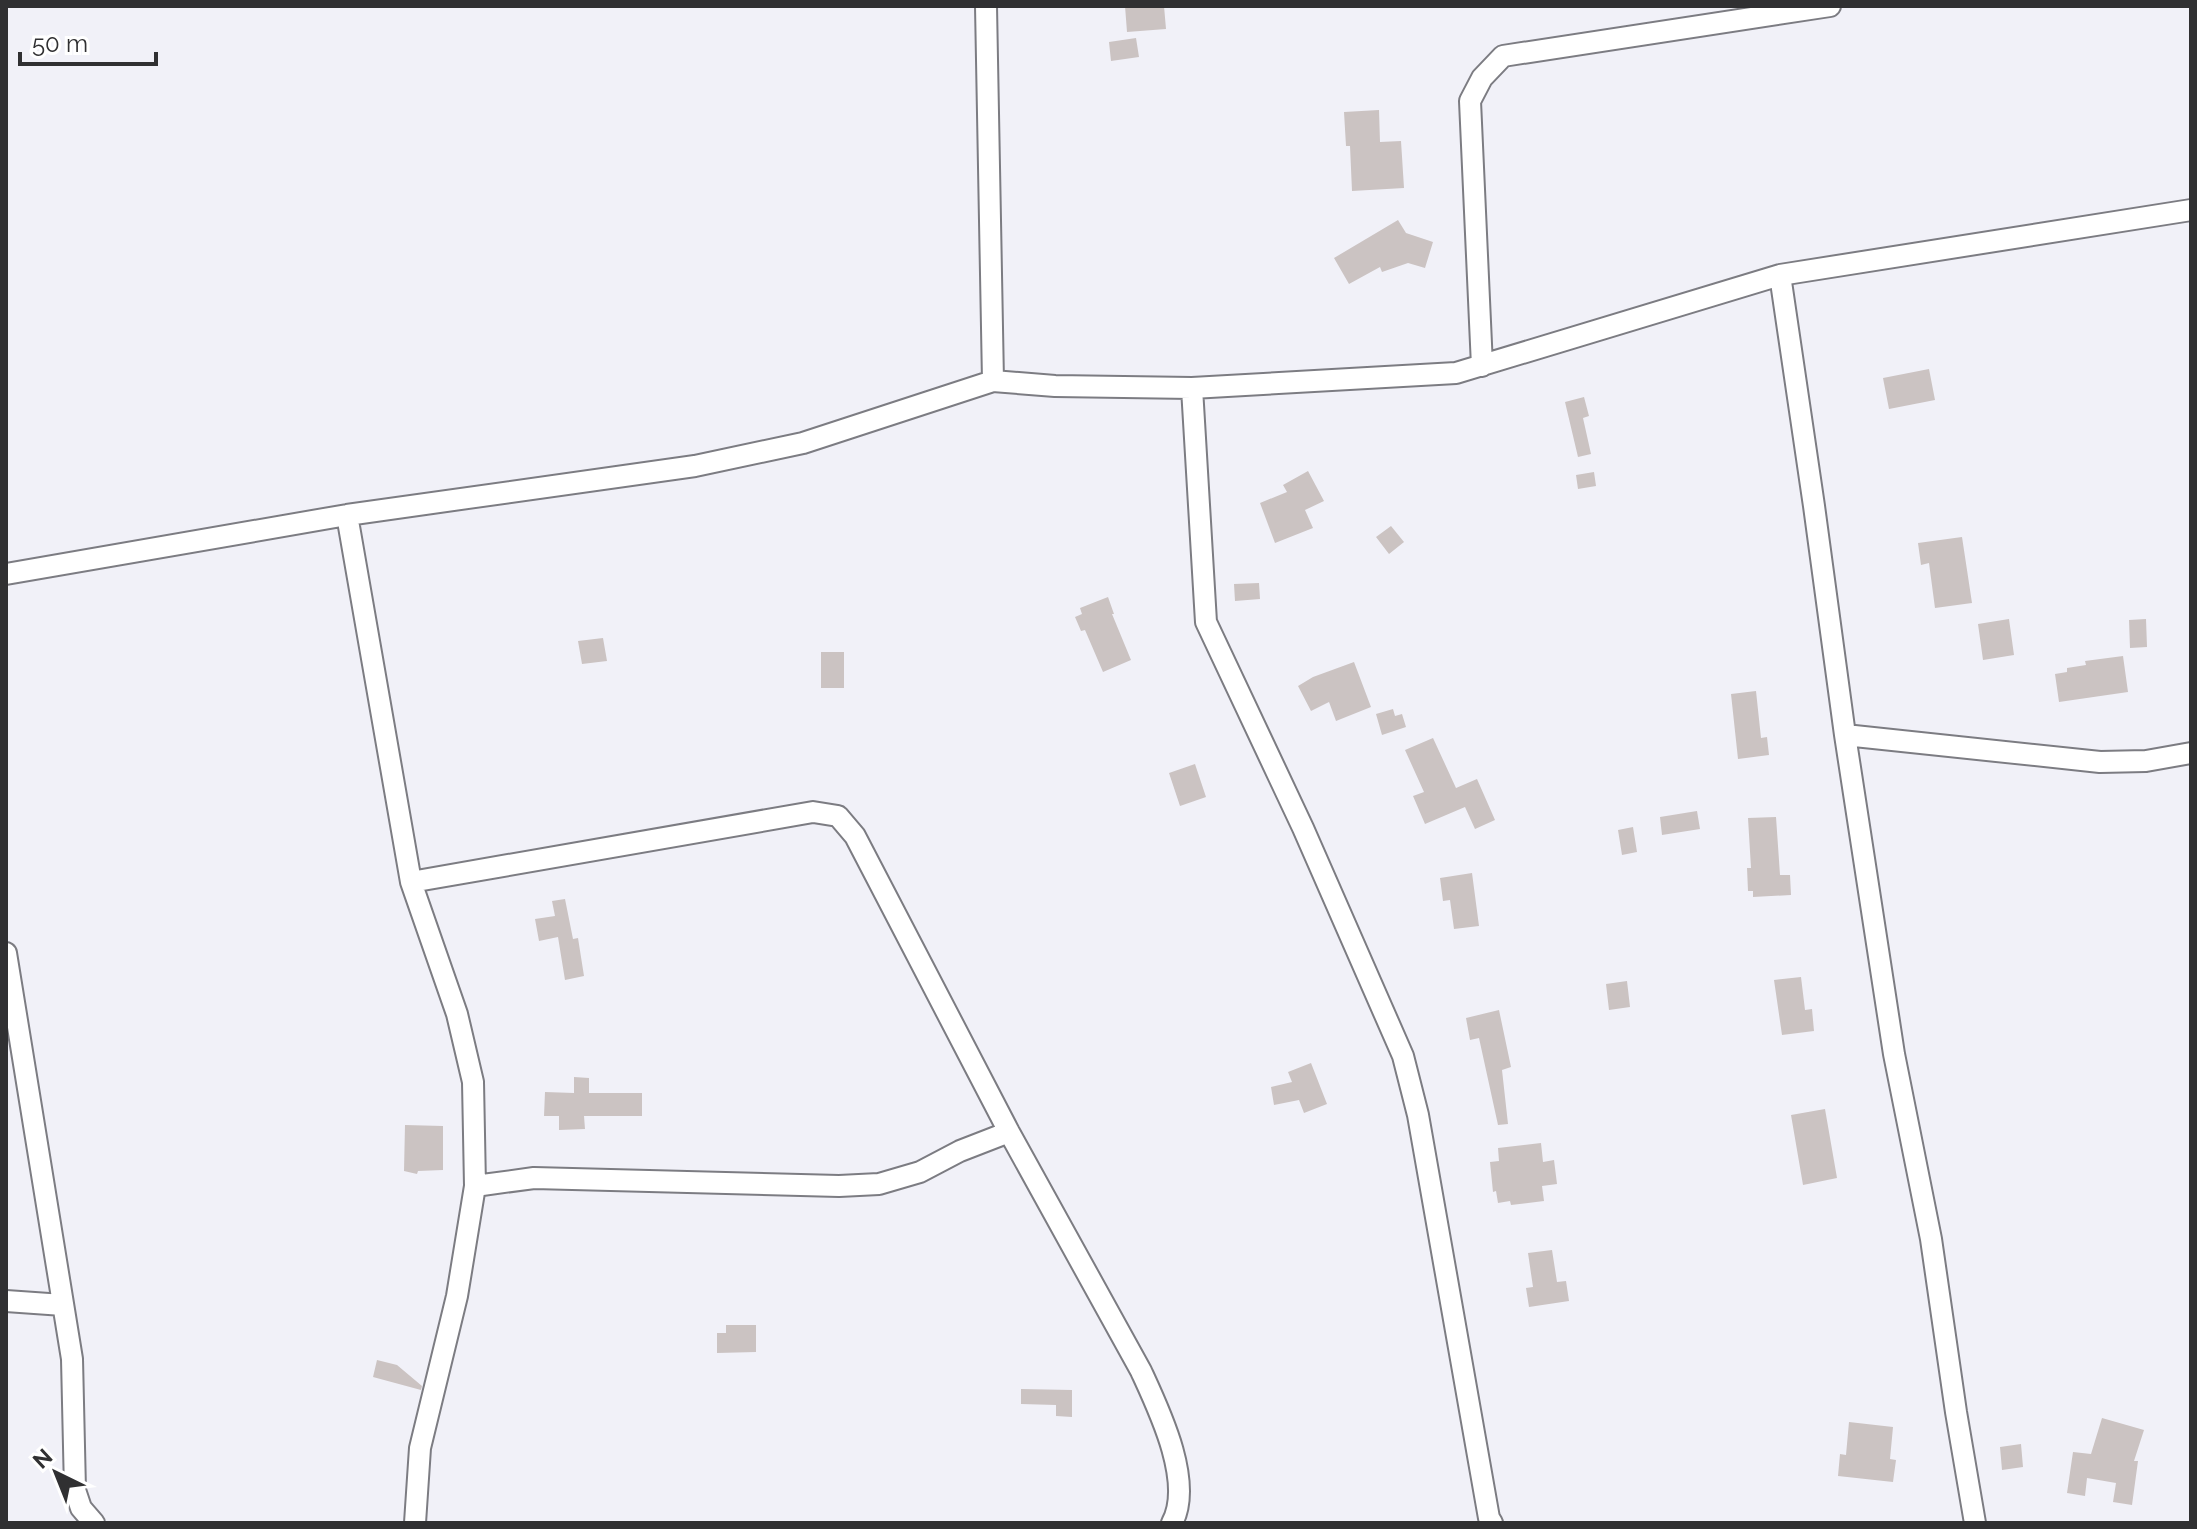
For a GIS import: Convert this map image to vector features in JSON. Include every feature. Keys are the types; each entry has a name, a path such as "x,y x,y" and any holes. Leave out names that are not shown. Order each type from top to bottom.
{"street":[{"path":"986,6 993,381"},
{"path":"1482,366 1470,101 1482,78 1503,56 1830,6"},
{"path":"6,574 347,515 695,466 803,443 993,381 1055,386 1192,388 1456,373 1780,275 2191,210"},
{"path":"1780,275 1894,1054 1931,1239 1975,1523"},
{"path":"1192,388 1206,622 1303,828 1403,1056 1418,1115 1449,1300 1492,1523"},
{"path":"347,515 411,882 457,1014 473,1082 475,1186 457,1296 420,1448 415,1523"},
{"path":"1845,735 2100,762 2146,761 2191,753"},
{"path":"411,882 813,812 838,816 855,836 1009,1132 1141,1371 1173,1449 1179,1492 1177,1512 1172,1523"},
{"path":"6,953 72,1359 75,1490 81,1508 94,1523"},
{"path":"475,1186 534,1178 839,1186 879,1184 920,1172 960,1151 1009,1132"},
{"path":"6,1301 63,1305"}],"building":[{"path":"1125,6 1164,6 1166,29 1127,32"},
{"path":"1136,38 1139,57 1111,61 1109,42"},
{"path":"1379,110 1380,142 1401,141 1404,188 1352,191 1350,146 1346,146 1344,112"},
{"path":"1398,220 1406,233 1433,242 1425,268 1408,263 1382,272 1380,267 1349,284 1334,258"},
{"path":"1929,369 1935,400 1889,409 1883,378"},
{"path":"1584,397 1589,416 1583,418 1591,454 1578,457 1565,402"},
{"path":"1308,471 1324,501 1305,510 1313,528 1275,543 1260,503 1287,492 1283,485"},
{"path":"1594,472 1596,486 1578,489 1576,475"},
{"path":"1391,526 1404,542 1389,554 1376,537"},
{"path":"1962,537 1972,603 1935,608 1929,563 1921,565 1918,543"},
{"path":"1259,583 1260,599 1235,601 1234,584"},
{"path":"1108,597 1131,660 1103,672 1085,630 1081,631 1075,617 1082,614 1080,608"},
{"path":"2009,619 2014,655 1983,660 1978,624"},
{"path":"2146,619 2147,647 2130,648 2129,620"},
{"path":"603,638 607,661 582,664 578,641"},
{"path":"821,652 844,652 844,688 821,688"},
{"path":"2123,656 2128,692 2059,702 2055,674 2067,672 2067,668 2086,665 2085,661"},
{"path":"1354,662 1371,707 1336,721 1329,702 1311,711 1298,686"},
{"path":"1756,691 1761,738 1767,737 1769,755 1738,759 1731,694"},
{"path":"1393,709 1395,716 1402,714 1406,727 1382,735 1376,714"},
{"path":"1433,738 1456,788 1477,779 1495,820 1475,829 1465,807 1425,824 1413,796 1424,792 1405,750"},
{"path":"1195,764 1206,797 1180,806 1169,773"},
{"path":"1697,811 1700,829 1662,835 1660,817"},
{"path":"1776,817 1780,875 1790,875 1791,895 1753,897 1753,891 1748,891 1747,868 1751,868 1748,818"},
{"path":"1633,827 1637,852 1622,855 1618,830"},
{"path":"1472,873 1479,926 1454,929 1450,900 1443,901 1440,878"},
{"path":"565,899 573,939 578,938 584,976 565,980 558,937 539,941 535,919 555,916 552,901"},
{"path":"1801,977 1805,1010 1812,1009 1814,1031 1782,1035 1774,980"},
{"path":"1627,981 1630,1007 1609,1010 1606,984"},
{"path":"1499,1010 1511,1067 1502,1070 1508,1124 1498,1125 1479,1038 1470,1040 1466,1018"},
{"path":"1311,1063 1327,1104 1304,1113 1299,1100 1274,1105 1271,1087 1292,1082 1288,1072"},
{"path":"574,1077 589,1078 589,1093 642,1093 642,1116 584,1116 585,1129 559,1130 559,1116 544,1116 545,1092 574,1093"},
{"path":"1825,1109 1837,1178 1803,1185 1791,1115"},
{"path":"405,1125 443,1126 443,1170 418,1171 417,1174 404,1171"},
{"path":"1541,1143 1543,1162 1554,1160 1557,1184 1542,1186 1544,1201 1511,1205 1510,1201 1498,1203 1496,1191 1493,1192 1490,1162 1499,1161 1498,1148"},
{"path":"1552,1250 1557,1282 1566,1281 1569,1301 1529,1307 1526,1288 1533,1287 1528,1253"},
{"path":"726,1325 756,1325 756,1352 717,1353 717,1333 726,1333"},
{"path":"377,1360 397,1365 422,1386 421,1390 373,1377"},
{"path":"1021,1389 1072,1390 1072,1417 1056,1416 1056,1405 1021,1404"},
{"path":"2102,1418 2144,1430 2134,1461 2138,1461 2132,1505 2113,1502 2116,1483 2087,1478 2085,1496 2067,1493 2073,1452 2091,1454"},
{"path":"1849,1422 1893,1427 1890,1459 1896,1460 1893,1482 1838,1476 1840,1454 1846,1455"},
{"path":"2021,1444 2023,1467 2002,1470 2000,1447"}]}
